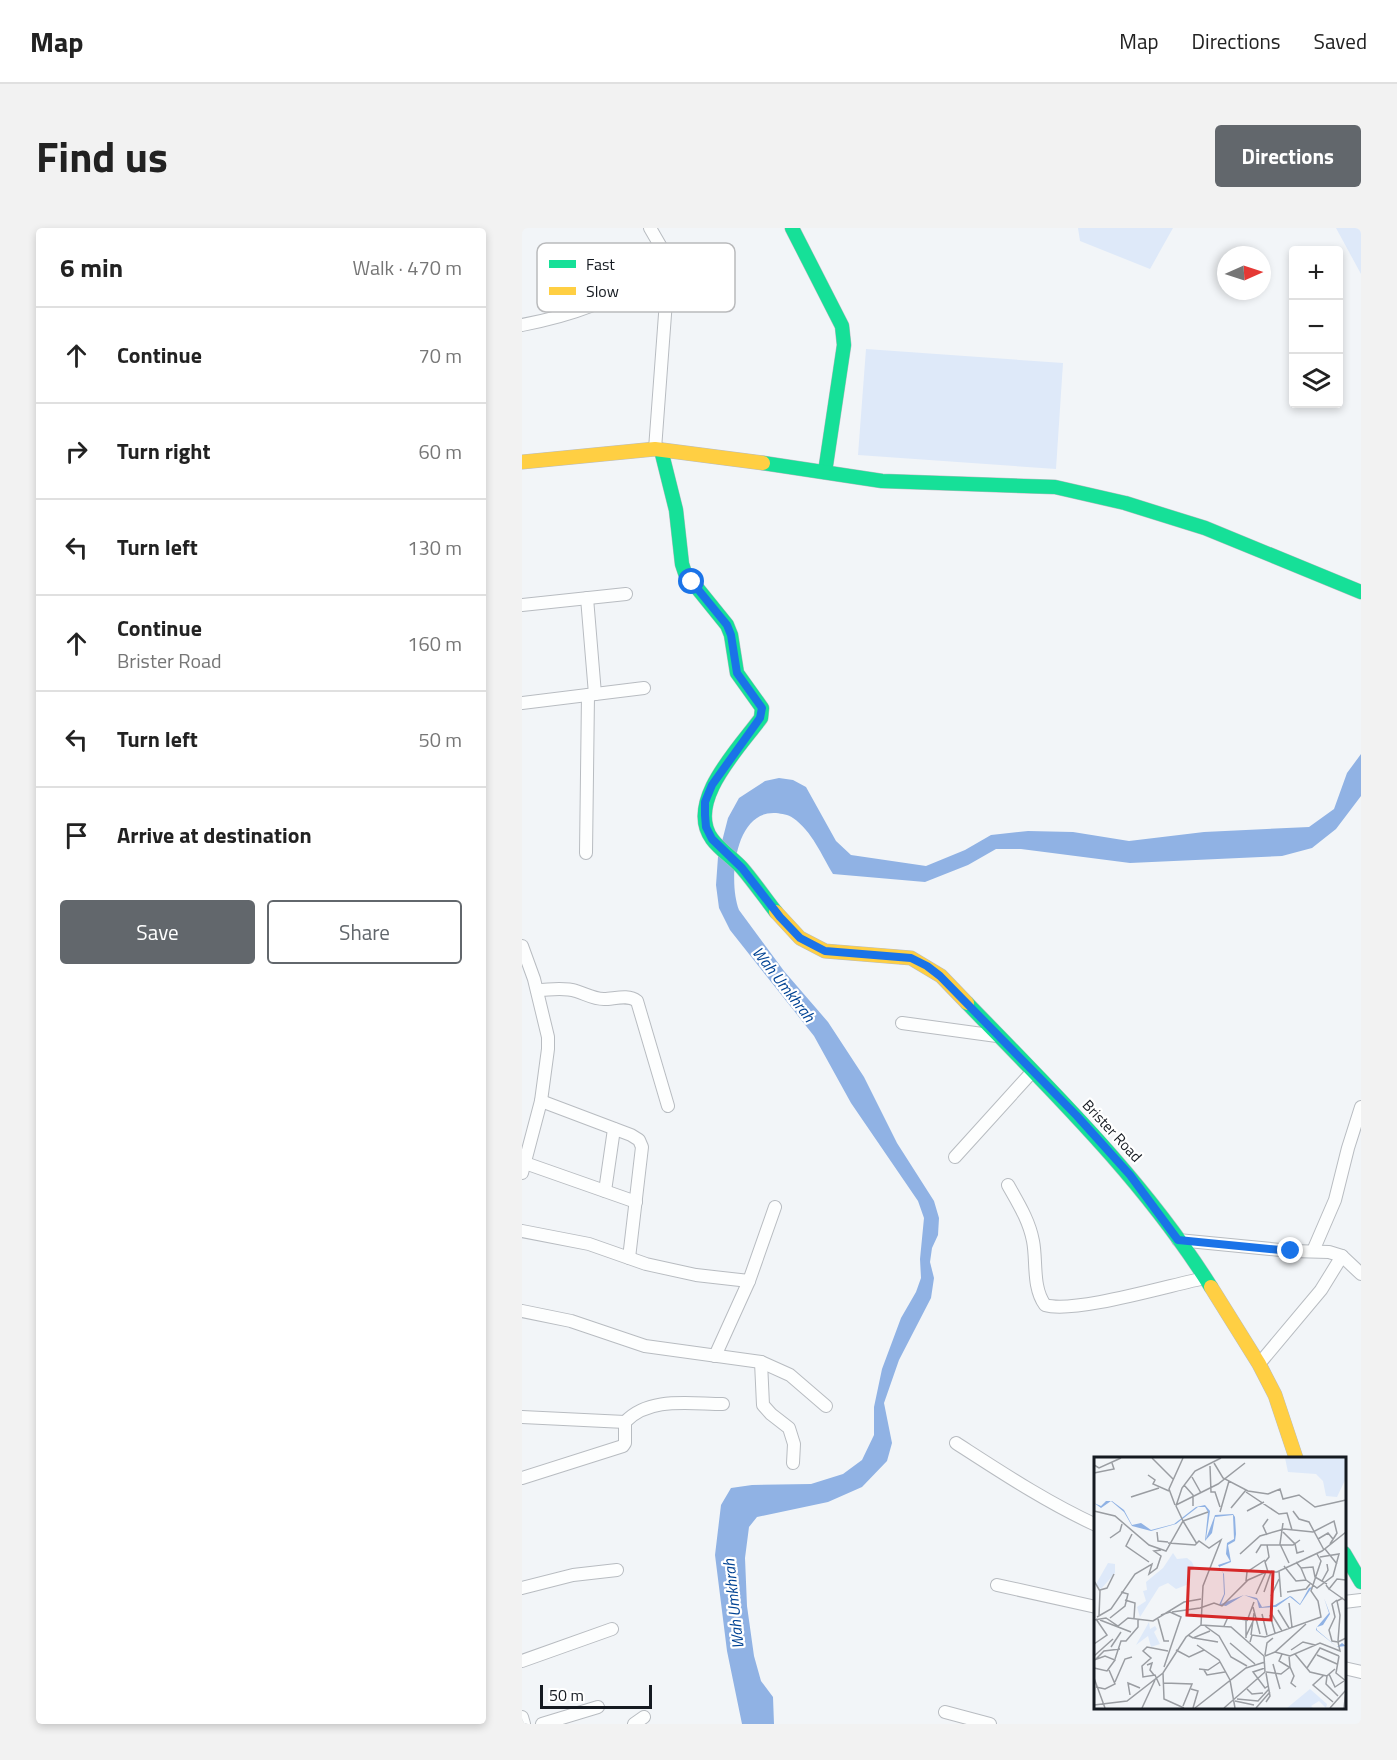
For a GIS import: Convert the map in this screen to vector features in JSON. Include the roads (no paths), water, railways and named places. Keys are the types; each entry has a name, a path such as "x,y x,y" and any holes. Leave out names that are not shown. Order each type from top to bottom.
{"street":[{"path":"650,228 658,243"},
{"path":"792,228 842,326 844,345 825,472"},
{"path":"522,325 573,312"},
{"path":"658,450 666,312"},
{"path":"522,462 633,450 658,450 705,454 882,481 1055,487 1125,502 1205,528 1361,592"},
{"name":"Brister Road","path":"658,450 676,510 682,564 692,582 727,625 731,635 737,673 762,708 760,718 712,785 705,802 706,827 712,839 742,868 780,917 800,938 825,951 911,958 927,966 940,976 1077,1116 1130,1175 1205,1278 1259,1364 1275,1395 1296,1457"},
{"path":"522,605 626,594"},
{"path":"586,853 591,695 587,598"},
{"path":"522,703 644,688"},
{"path":"522,946 537,990 548,1037 541,1101 524,1168 636,1202"},
{"path":"537,990 567,989 592,997 626,997 637,1001 668,1106"},
{"path":"902,1023 997,1036"},
{"path":"955,1157 1032,1072"},
{"path":"541,1101 639,1140 642,1147 629,1258"},
{"path":"1313,1251 1335,1200 1361,1107"},
{"path":"605,1191 614,1129"},
{"path":"1008,1185 1026,1216 1033,1241 1038,1291 1045,1305 1055,1308 1090,1303 1205,1278"},
{"path":"715,1356 749,1281 775,1207"},
{"path":"522,1231 590,1244 629,1258 696,1275 749,1281"},
{"path":"1178,1240 1313,1251 1342,1256 1361,1274"},
{"path":"1259,1364 1322,1290 1342,1256"},
{"path":"522,1311 571,1321 645,1346 761,1362 790,1375 826,1406"},
{"path":"761,1362 764,1405 771,1414 789,1428 794,1444 793,1463"},
{"path":"522,1478 623,1446 626,1443 625,1422 630,1416 658,1404 723,1404"},
{"path":"522,1417 625,1422"},
{"path":"956,1443 1027,1489 1094,1524"},
{"path":"1352,1561 1361,1581"},
{"path":"522,1588 573,1575 617,1570"},
{"path":"997,1585 1094,1607"},
{"path":"1346,1602 1361,1600"},
{"path":"522,1660 612,1629"},
{"path":"1346,1668 1361,1672"},
{"path":"542,1724 598,1707"},
{"path":"945,1712 990,1724"},
{"path":"522,1718 524,1724"}],"water":[{"name":"Wah Umkhrah","path":"1361,754 1361,796 1336,829 1312,848 1282,856 1130,863 1021,849 996,849 968,865 925,882 833,874 806,830 787,815 776,813 762,815 751,823 743,835 735,866 734,883 739,910 784,971 828,1022 864,1077 897,1143 934,1201 939,1218 938,1235 932,1248 930,1262 934,1278 931,1298 899,1360 884,1403 892,1443 887,1461 862,1487 828,1502 757,1517 749,1527 745,1558 747,1606 754,1656 761,1681 773,1697 774,1724 742,1724 727,1651 715,1555 721,1505 731,1488 752,1485 811,1484 843,1474 862,1460 874,1435 874,1407 882,1369 901,1318 921,1278 920,1259 924,1218 918,1201 851,1103 814,1036 730,930 719,908 716,885 718,857 728,818 739,798 765,781 779,778 793,780 806,787 836,841 851,855 926,866 965,850 991,835 1028,831 1073,832 1129,841 1204,832 1309,827 1334,809 1347,773"}]}
